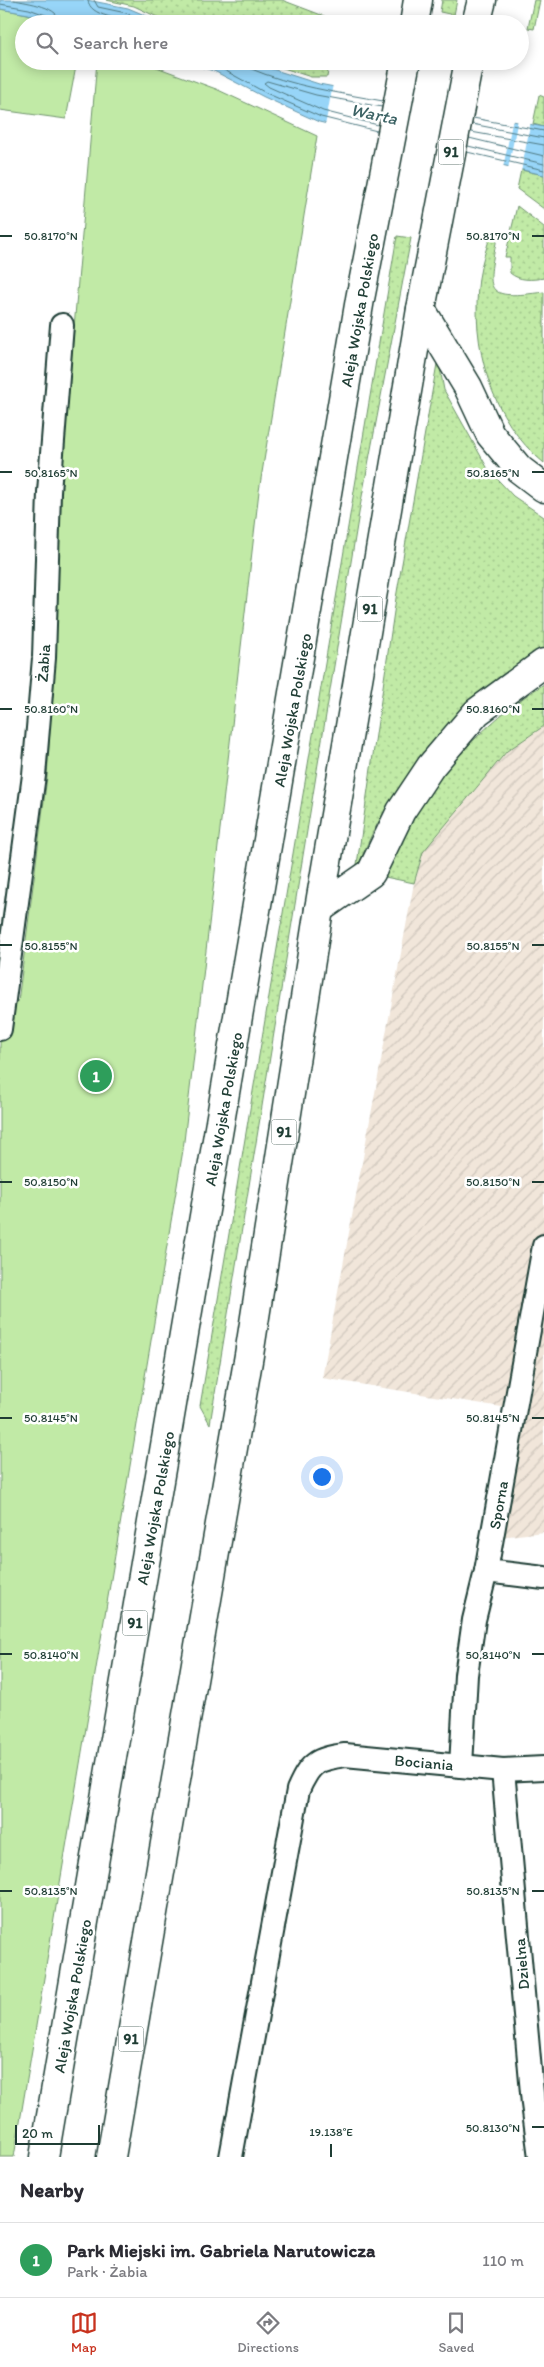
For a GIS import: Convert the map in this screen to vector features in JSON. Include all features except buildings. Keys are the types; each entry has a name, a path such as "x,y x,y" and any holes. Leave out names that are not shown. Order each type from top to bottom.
{"main road":[{"name":"Aleja Wojska Polskiego","path":"44,2157 373,231 404,70"},
{"name":"91","path":"111,2157 246,1374 319,909 421,309 467,70"},
{"path":"421,309 468,387 490,434 519,469 544,488"},
{"path":"319,909 371,873 406,804 431,766 477,712 544,663"}],"street":[{"name":"Żabia","path":"0,1029 34,776 44,658 49,492 62,325"},
{"name":"Sporna","path":"461,1766 466,1675 474,1620 486,1571 544,1246"},
{"path":"486,1571 544,1578"},
{"name":"Bociania","path":"232,2157 298,1790 307,1769 322,1758 346,1755 503,1770 544,1768"},
{"name":"Dzielna","path":"503,1770 533,2104 540,2157"}],"shaded area":[{"path":"544,726 544,1532 490,1538 514,1409 322,1378 414,883 423,852 507,751"}],"green space":[{"path":"106,0 282,0 321,15 153,15 134,6"},
{"path":"442,0 457,0 454,15 440,12"},
{"path":"534,0 540,0 534,29 529,28"},
{"path":"0,9 31,15 15,15 15,70 75,70 66,119 0,110"},
{"path":"96,70 164,70 216,89 317,136 259,491 183,1150 14,2157 0,2157 0,999 18,1002 47,777 57,619 62,467"},
{"path":"290,70 328,70 327,77 311,77"},
{"path":"539,95 544,97 544,127 533,124"},
{"path":"521,170 544,175 544,209 517,189"},
{"path":"517,206 544,227 544,278 522,279 510,273 510,257 505,257"},
{"path":"397,236 411,238 360,507 210,1424 200,1406"},
{"path":"490,237 497,238 491,271 491,281 494,289 500,293 510,295 544,292 544,463 510,425 488,380 482,355 477,303 479,278"},
{"path":"438,358 444,390 488,469 513,496 544,517 544,649 495,684 472,704 430,748 411,772 378,823 356,871 396,598"},
{"path":"544,684 544,726 507,751 423,852 414,883 385,877 415,816 436,782 486,728"}],"water":[{"path":"0,0 87,0 128,8 145,15 31,15 0,9"},
{"name":"Warta","path":"211,70 275,70 319,84 544,127 544,175 319,122 264,97"}],"pier":[{"path":"333,84 513,118 503,168 325,126"},
{"path":"518,119 531,121 521,172 508,169"}],"place":[{"name":"Park Miejski im. Gabriela Narutowicza","path":"96,1076"}]}
